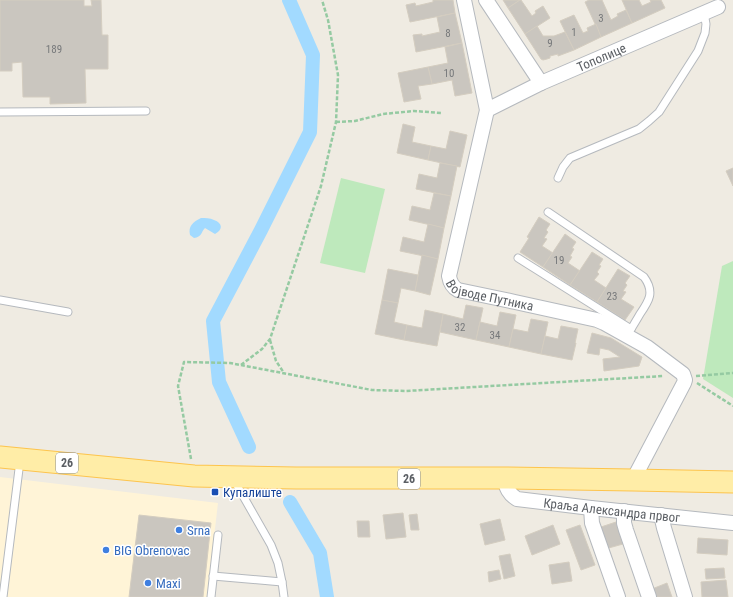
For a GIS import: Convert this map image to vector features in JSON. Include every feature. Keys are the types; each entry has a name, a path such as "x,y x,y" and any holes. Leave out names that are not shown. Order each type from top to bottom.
{"main road":[{"name":"26","path":"0,457 194,476 390,479 504,478 733,482"}],"street":[{"name":"Војводе Путника","path":"464,0 487,110 449,276 454,288 597,320 629,332 647,347 681,371 684,377"},
{"path":"486,0 541,83"},
{"name":"Тополице","path":"487,110 541,83 718,7"},
{"path":"633,480 684,383 684,377"},
{"name":"Краља Александра првог","path":"504,478 508,490 512,496 517,499 733,522"},
{"path":"591,508 592,523 618,597"},
{"path":"624,511 624,523 626,530 649,597"},
{"path":"661,515 685,597"}],"lane":[{"path":"558,178 563,167 570,158 639,129 649,122 658,112 698,51 705,33 706,24 704,13"},
{"path":"0,112 146,111"},
{"path":"518,258 629,332 649,301 650,288 648,282 644,277 548,212"},
{"path":"0,300 68,312"},
{"path":"3,597 20,459"},
{"path":"231,477 271,545 278,563 284,597"},
{"path":"210,597 218,535"},
{"path":"213,576 282,582"}],"path":[{"path":"240,365 262,350 270,339 321,186 336,122 338,75 328,20 322,0"},
{"path":"336,122 355,121 383,114 414,111 441,113"},
{"path":"270,339 276,361 284,373"},
{"path":"194,476 178,386 184,362 230,363 372,390 406,391 661,376 684,377 733,373"},
{"path":"684,377 699,384 733,406"}],"shaded area":[{"name":"BIG Obrenovac","path":"0,477 218,503 207,597 0,597"}],"green space":[{"path":"341,178 385,189 365,273 320,263"},
{"path":"733,261 733,398 703,379 722,266"}],"water":[{"path":"201,218 209,218 217,221 221,229 215,234 205,228 200,235 194,238 190,235 190,227"}],"building":[{"path":"0,0 84,0 84,6 92,6 91,0 101,0 102,35 108,35 108,69 85,69 86,103 50,104 50,97 23,97 22,62 12,63 12,71 0,71"},
{"path":"433,0 453,0 455,13 410,22 406,5 415,3 416,6 433,2"},
{"path":"503,0 520,0 508,8"},
{"path":"520,0 532,16 536,13 535,11 543,6 550,18 525,34 508,8"},
{"path":"589,0 602,0 611,20 618,16 617,14 626,10 632,23 601,37 585,2"},
{"path":"622,0 639,0 642,6 651,2 650,0 661,0 665,8 632,23"},
{"path":"455,13 462,43 416,52 413,35 422,34 422,36 440,32 437,17"},
{"path":"574,15 583,33 588,31 587,28 596,24 601,37 574,50 560,21"},
{"path":"537,26 543,36 554,36 565,32 574,50 558,56 558,54 550,56 550,58 547,59 541,59 525,34"},
{"path":"462,43 472,93 455,96 452,80 432,84 428,67 448,63 445,47"},
{"path":"428,67 432,84 418,86 421,99 404,102 398,73"},
{"path":"403,124 415,127 412,142 431,146 428,160 397,153"},
{"path":"450,131 467,135 460,167 428,160 431,146 446,149"},
{"path":"440,163 457,166 451,196 416,189 419,174 437,178"},
{"path":"733,168 733,186 726,171"},
{"path":"434,193 451,196 444,228 409,220 412,206 430,210"},
{"path":"539,217 550,224 546,230 548,232 544,238 547,239 542,246 553,253 543,267 520,252 529,238 527,237"},
{"path":"428,224 444,228 438,259 400,251 403,237 424,242"},
{"path":"565,234 576,242 572,248 574,249 570,256 572,257 568,263 580,271 570,285 543,267"},
{"path":"592,252 603,259 597,272 599,274 594,280 606,288 597,302 570,285"},
{"path":"422,255 438,259 430,295 415,291"},
{"path":"388,269 418,275 415,291 401,288 398,303 382,300"},
{"path":"618,269 630,276 625,283 627,285 623,291 626,292 621,299 634,307 625,320 597,302"},
{"path":"382,300 398,303 394,322 407,325 404,340 375,334"},
{"path":"466,305 483,308 476,340 440,332 443,314 463,319"},
{"path":"425,310 443,314 437,346 404,340 407,325 422,328"},
{"path":"500,312 516,315 509,347 476,340 480,322 497,326"},
{"path":"531,319 548,322 541,354 509,347 513,329 528,332"},
{"path":"561,326 578,329 572,360 541,354 545,336 558,339"},
{"path":"592,333 611,338 642,357 639,366 604,371 603,359 620,357 609,350 600,348 599,355 587,353"},
{"path":"403,513 406,537 386,539 383,515"},
{"path":"417,514 419,530 411,530 409,515"},
{"path":"139,515 211,523 203,597 129,597"},
{"path":"500,519 505,540 485,545 480,524"},
{"path":"357,521 369,521 370,537 358,537"},
{"path":"616,522 623,544 605,549 598,528"},
{"path":"553,525 560,544 532,555 525,536"},
{"path":"580,525 595,565 581,570 566,530"},
{"path":"698,538 728,540 727,555 697,553"},
{"path":"510,554 515,576 504,579 499,556"},
{"path":"569,562 572,581 552,584 549,565"},
{"path":"724,568 725,578 706,579 705,569"},
{"path":"499,570 501,579 489,582 488,572"},
{"path":"726,580 728,597 702,597 701,582"},
{"path":"667,583 672,597 655,597 652,589"}],"waterway":[{"path":"249,447 219,382 213,321 310,132 313,55 289,0"},
{"path":"290,502 320,553 327,597"}],"place":[{"name":"Купалиште","path":"215,492"},
{"name":"Srna","path":"179,530"},
{"name":"BIG Obrenovac","path":"106,550"},
{"name":"Maxi","path":"148,583"}]}
